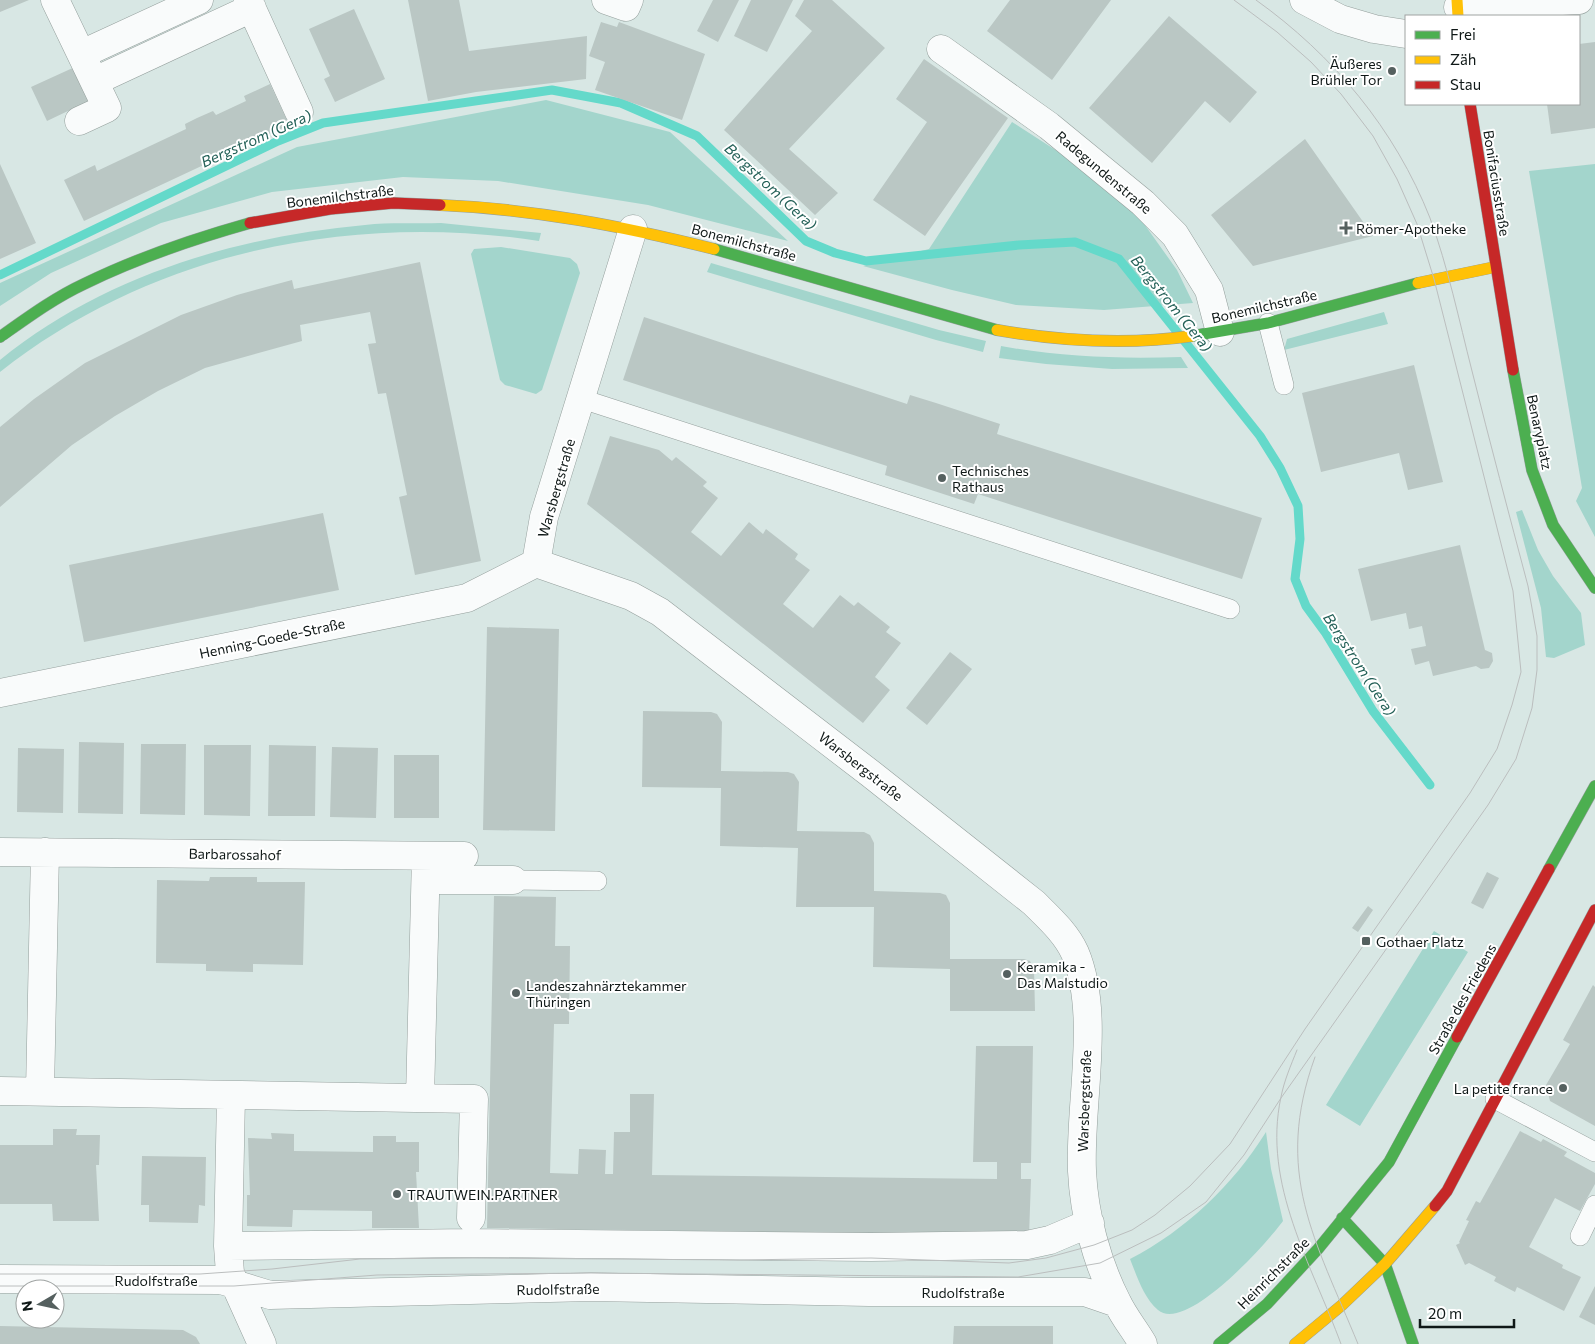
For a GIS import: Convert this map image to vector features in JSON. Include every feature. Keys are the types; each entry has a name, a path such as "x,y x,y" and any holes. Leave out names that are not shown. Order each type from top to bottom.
{"street":[{"path":"55,0 107,108 79,121"},
{"path":"82,54 199,0"},
{"path":"606,0 626,7 629,0"},
{"path":"1304,0 1340,19 1374,29 1405,34"},
{"path":"1458,8 1579,0"},
{"path":"95,81 250,4 299,112"},
{"name":"Radegundenstraße","path":"941,49 1049,126 1143,203 1174,234 1208,290 1212,333"},
{"name":"Bonifaciusstraße","path":"1470,105 1495,267"},
{"name":"Bonemilchstraße","path":"0,337 38,311 84,284 187,242 253,222 393,203 502,208 633,229 756,260 997,330 1060,340 1171,339 1212,333 1268,323 1434,279 1495,267"},
{"name":"Warsbergstraße","path":"633,229 544,517 536,563 576,575 631,596 660,612 872,774 1034,903 1057,926 1074,952 1085,996 1086,1027 1082,1172 1090,1223"},
{"name":"Benaryplatz","path":"1495,267 1525,441 1536,486 1553,525 1595,588"},
{"name":"Henning-Goede-Straße","path":"0,693 467,598 536,563"},
{"name":"Straße des Friedens","path":"1342,1218 1389,1162 1399,1146 1595,786"},
{"name":"Barbarossahof","path":"0,852 45,852 426,868 514,880"},
{"path":"40,1091 45,852"},
{"name":"Barbarossahof","path":"426,868 464,856"},
{"path":"420,1098 426,868"},
{"path":"1295,1344 1342,1305 1385,1264 1447,1191 1595,910"},
{"path":"0,1091 474,1099 471,1218"},
{"path":"231,1096 228,1246 230,1273 234,1286 262,1344"},
{"path":"1342,1218 1385,1264 1413,1344"},
{"name":"Heinrichstraße","path":"1219,1344 1267,1304 1318,1249 1342,1218"},
{"path":"228,1246 470,1243 871,1248 1028,1245 1050,1240 1090,1223 1100,1263 1117,1303 1144,1344"},
{"name":"Rudolfstraße","path":"0,1279 221,1280 234,1286 270,1294 591,1288 869,1292 1085,1292 1117,1303"}],"lane":[{"path":"1268,323 1284,385"},
{"path":"582,399 1230,609"},
{"path":"514,880 597,881"},
{"path":"1496,1099 1595,1152"},
{"path":"1580,1236 1595,1205"}],"green space":[{"path":"546,100 670,132 788,241 648,205 498,181 403,177 272,192 161,223 51,273 0,306 0,283 297,147"},
{"path":"1012,122 1088,171 1142,221 1177,270 1193,303 1104,310 1016,305 863,266 929,249"},
{"path":"1595,164 1595,537 1576,501 1582,488 1529,171"},
{"path":"441,223 541,233 539,241 468,233 396,232 325,238 256,251 188,270 122,297 59,331 0,372 0,360 40,331 82,305 126,284 172,266 268,239 316,231 374,224"},
{"path":"501,247 570,258 577,264 580,273 542,390 536,394 505,385 500,380 471,254 474,249"},
{"path":"711,263 939,330 986,341 983,352 936,340 707,272"},
{"path":"1384,312 1388,324 1284,350 1287,339"},
{"path":"1001,346 1046,353 1090,356 1135,358 1181,357 1188,368 1112,369 1046,364 999,358"},
{"path":"1522,510 1538,550 1553,576 1581,613 1585,645 1554,658 1546,657 1541,608 1516,512"},
{"path":"1434,931 1468,952 1360,1126 1326,1105"},
{"path":"1266,1132 1271,1169 1283,1221 1244,1265 1206,1298 1187,1309 1171,1314 1158,1310 1144,1293 1130,1259 1170,1234 1207,1204 1239,1170"}],"building":[{"path":"0,0 29,0 0,12"},
{"path":"408,0 459,0 469,51 587,36 586,79 476,92 428,101"},
{"path":"713,0 739,0 718,42 697,31"},
{"path":"751,0 793,0 767,52 734,36"},
{"path":"804,0 832,0 885,48 789,149 838,193 815,215 724,130 812,31 795,16"},
{"path":"1010,0 1111,0 1052,80 987,31"},
{"path":"354,9 385,79 335,102 324,79 330,76 309,29"},
{"path":"1169,16 1257,92 1230,123 1205,101 1152,163 1089,108"},
{"path":"601,22 617,27 619,22 705,54 682,120 595,90 605,62 589,56"},
{"path":"1595,42 1595,128 1551,134 1547,105 1580,105 1580,44"},
{"path":"924,59 1008,118 925,236 873,200 927,122 896,99"},
{"path":"77,66 93,99 47,121 31,87"},
{"path":"270,84 289,125 84,221 64,180 95,165 97,171 186,129 185,124 197,118 213,111 216,115 246,101 244,96"},
{"path":"1305,139 1373,236 1253,266 1211,215"},
{"path":"0,164 36,243 0,259"},
{"path":"420,262 481,561 415,575 399,497 407,495 386,393 378,394 368,344 376,343 370,312 300,325 302,341 205,368 158,391 115,416 72,445 0,507 0,427 34,399 85,363 181,315 237,295 292,280 294,289"},
{"path":"644,317 907,404 910,395 936,403 1000,424 997,434 1262,518 1242,579 978,494 974,504 885,475 887,466 623,380"},
{"path":"1414,365 1443,482 1408,490 1399,453 1321,472 1302,393"},
{"path":"610,436 659,450 672,461 676,457 707,482 703,486 718,498 691,532 721,556 749,522 763,534 766,529 798,554 795,559 810,570 783,604 813,628 840,595 854,606 858,602 890,627 886,632 901,643 875,677 890,690 863,723 587,504"},
{"path":"323,513 339,590 84,642 69,565"},
{"path":"1460,545 1485,650 1492,653 1493,661 1489,668 1481,669 1476,666 1433,676 1429,661 1415,665 1411,649 1426,646 1422,626 1409,629 1406,613 1371,621 1358,569"},
{"path":"487,627 559,629 555,831 483,830"},
{"path":"950,652 972,669 927,725 906,708"},
{"path":"643,711 711,712 717,714 722,722 721,771 788,772 794,774 799,782 797,831 864,832 870,835 874,843 874,891 940,893 946,895 950,903 950,959 1024,959 1030,961 1034,969 1035,1011 950,1011 950,969 873,967 874,907 796,907 798,848 720,846 721,788 642,787"},
{"path":"79,742 124,743 123,814 78,813"},
{"path":"141,744 186,744 185,815 140,814"},
{"path":"204,745 251,745 250,816 204,815"},
{"path":"269,745 316,746 315,816 268,816"},
{"path":"332,747 378,748 376,818 330,817"},
{"path":"18,748 64,749 63,813 17,812"},
{"path":"394,755 439,755 439,818 394,818"},
{"path":"1487,872 1499,878 1483,909 1471,903"},
{"path":"210,877 257,877 257,882 305,882 303,965 253,964 253,972 206,971 206,964 156,963 157,880 209,881"},
{"path":"494,896 556,897 555,946 570,946 569,1024 554,1024 550,1173 578,1174 579,1149 606,1150 605,1174 613,1174 614,1132 630,1132 630,1094 654,1094 652,1175 997,1179 997,1162 973,1162 976,1046 1033,1046 1031,1163 1021,1163 1021,1179 1031,1179 1029,1236 487,1228"},
{"path":"1368,906 1373,910 1358,932 1352,928"},
{"path":"1593,985 1595,987 1595,1126 1550,1101 1546,1085 1570,1044 1563,1040"},
{"path":"53,1129 77,1129 76,1135 100,1135 99,1165 96,1165 99,1221 53,1221 52,1204 0,1204 0,1145 53,1145"},
{"path":"1520,1131 1541,1142 1543,1139 1567,1152 1564,1156 1595,1173 1595,1184 1580,1211 1555,1198 1529,1247 1563,1265 1562,1268 1581,1277 1564,1311 1517,1287 1515,1292 1494,1281 1496,1277 1469,1263 1465,1265 1456,1245 1460,1243 1469,1221 1466,1220 1476,1201 1480,1203"},
{"path":"271,1133 294,1134 294,1151 373,1152 373,1136 396,1136 396,1142 419,1142 419,1172 416,1172 419,1228 372,1228 372,1211 293,1210 292,1227 247,1226 247,1195 250,1195 248,1138 272,1139"},
{"path":"142,1156 206,1157 205,1206 199,1205 198,1223 149,1222 149,1205 141,1205"},
{"path":"1595,1286 1595,1325 1579,1317"},
{"path":"0,1326 15,1326 15,1329 65,1329 65,1327 183,1330 196,1337 200,1344 0,1344"},
{"path":"954,1326 1053,1326 1053,1344 953,1344"}],"waterway":[{"name":"Bergstrom (Gera)","path":"0,275 278,141 323,123 552,90 621,103 697,136 806,241 835,253 866,261 1019,245 1075,242 1119,259 1260,436 1280,468 1298,506 1300,539 1295,579 1306,606 1325,632 1373,711 1430,785"}],"tram line":[{"path":"0,1274 200,1274 272,1269 360,1259 740,1260 871,1258 1009,1263 1046,1258 1094,1245 1132,1230 1155,1215 1190,1186 1230,1144 1305,1029 1470,793 1497,749 1521,672 1513,591 1434,279 1417,224 1397,179 1373,136 1341,94 1311,62 1277,32 1234,0"},
{"path":"0,1286 234,1286 377,1275 591,1273 1018,1277 1100,1263 1161,1233 1206,1202 1244,1155 1281,1098 1488,805 1516,759 1532,708 1537,670 1537,636 1528,586 1448,274 1430,218 1416,185 1399,154 1359,96 1311,45 1256,0"},
{"path":"1297,1050 1281,1097 1277,1129 1278,1161 1284,1193 1293,1224 1341,1344"},
{"path":"1315,1057 1303,1098 1298,1136 1299,1171 1305,1205 1314,1238 1358,1344"}],"traffic: fast":[{"path":"0,337 51,302 104,275 166,250 250,223"},
{"path":"714,249 997,330"},
{"path":"1192,336 1268,323 1418,283"},
{"path":"1513,370 1532,470 1553,525 1595,588"},
{"path":"1549,869 1595,786"},
{"path":"1219,1344 1267,1304 1318,1249 1389,1162 1457,1037"},
{"path":"1342,1218 1385,1264 1413,1344"}],"traffic: slow":[{"path":"1457,0 1458,15"},
{"path":"440,205 510,210 578,220 714,249"},
{"path":"1418,283 1495,267"},
{"path":"997,330 1045,337 1094,341 1168,339 1192,336"},
{"path":"1295,1344 1342,1305 1385,1264 1435,1206"}],"traffic: jam":[{"path":"1470,105 1513,370"},
{"path":"250,223 330,209 393,203 440,205"},
{"path":"1457,1037 1549,869"},
{"path":"1435,1206 1447,1191 1595,910"}],"place":[{"name":"Äußeres Brühler Tor","path":"1392,71"},
{"name":"Römer-Apotheke","path":"1346,228"},
{"name":"Technisches Rathaus","path":"942,478"},
{"name":"Gothaer Platz","path":"1366,941"},
{"name":"Keramika - Das Malstudio","path":"1007,974"},
{"name":"Landeszahnärztekammer Thüringen","path":"516,993"},
{"name":"La petite france","path":"1563,1088"},
{"name":"TRAUTWEIN.PARTNER","path":"397,1194"}]}
